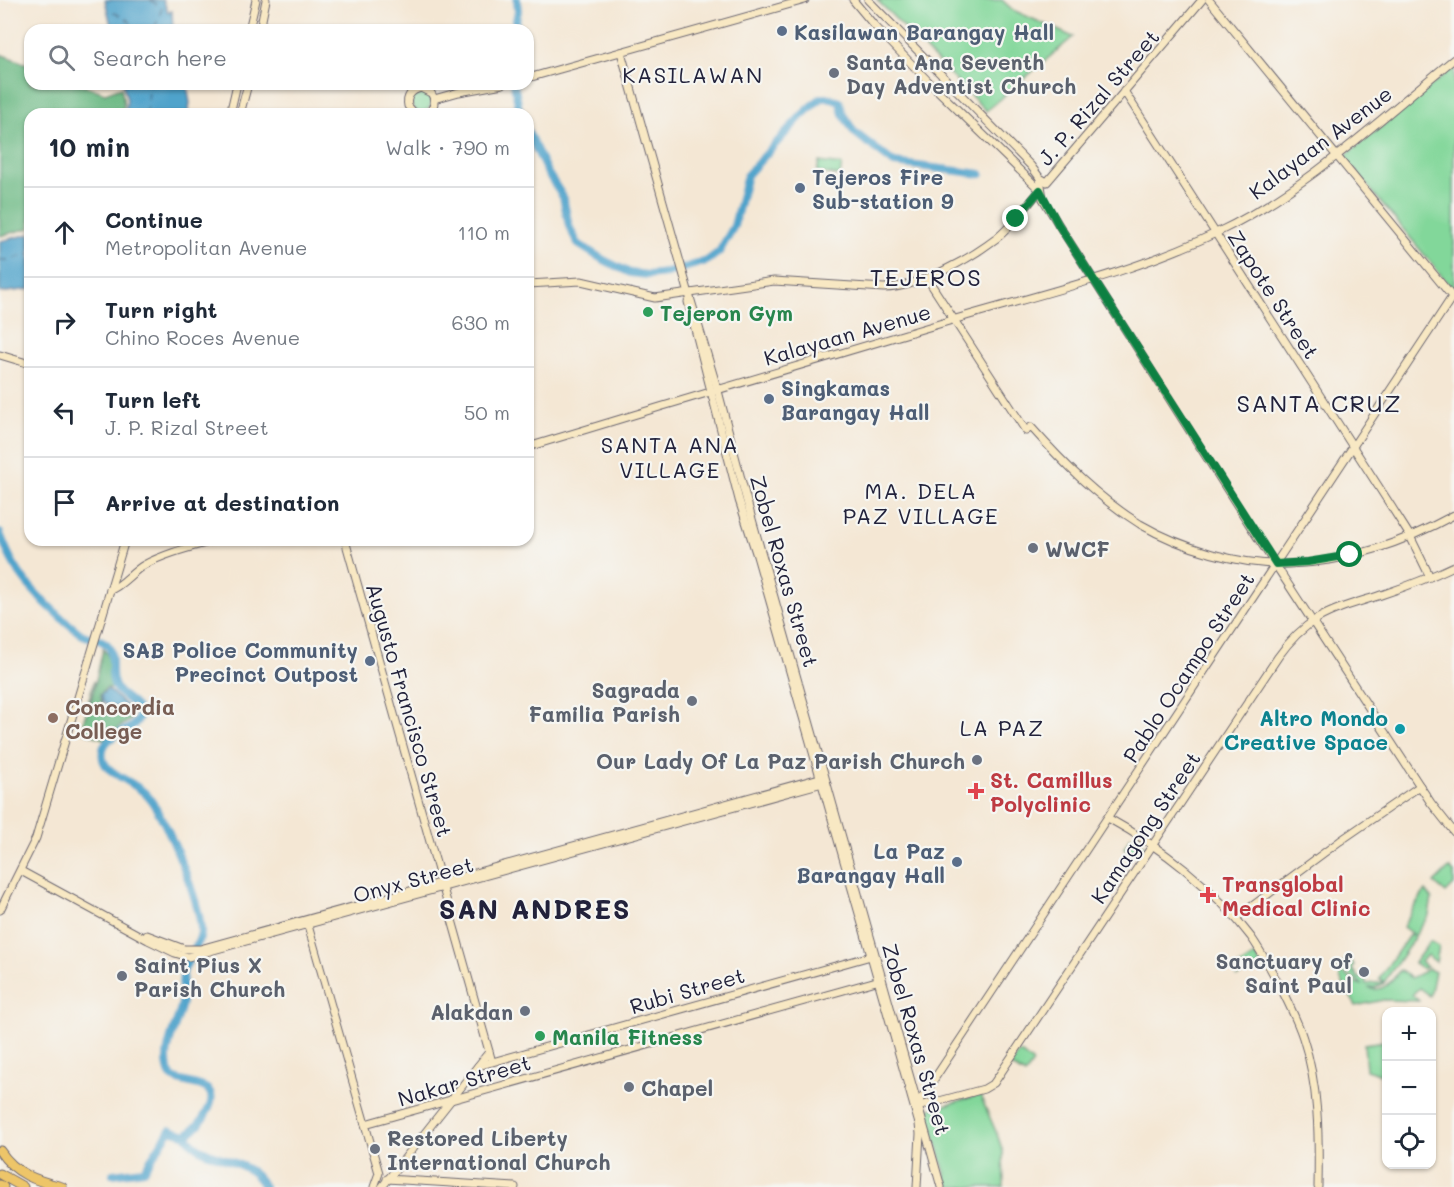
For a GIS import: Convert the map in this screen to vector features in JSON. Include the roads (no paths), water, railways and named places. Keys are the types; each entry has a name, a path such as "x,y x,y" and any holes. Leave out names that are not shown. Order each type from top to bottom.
{"highway":[{"path":"0,1151 6,1160 27,1176 62,1187"},
{"path":"0,1174 23,1187"}],"main road":[{"path":"250,24 256,0"},
{"path":"261,24 266,0"},
{"path":"534,76 805,0"},
{"path":"867,0 1031,166 1040,178 1040,190"},
{"name":"J. P. Rizal Street","path":"1040,178 1047,182 1202,0"},
{"path":"1209,0 1453,298"},
{"path":"857,1 873,24 902,54 1040,190 1058,224 1276,564 1438,814 1454,832"},
{"path":"873,24 883,16"},
{"path":"902,54 911,46"},
{"name":"Zobel Roxas Street","path":"621,52 683,268 689,294 688,302 716,391 740,500 777,617 824,780 871,957 880,980"},
{"name":"Kalayaan Avenue","path":"534,445 1158,258 1216,233 1279,197 1454,59"},
{"path":"231,108 236,90"},
{"path":"242,108 246,90"},
{"path":"409,108 407,102 414,90"},
{"path":"427,90 434,99 433,108"},
{"path":"434,99 470,90"},
{"name":"Zapote Street","path":"1124,92 1410,536 1430,578"},
{"path":"956,108 964,100"},
{"name":"J. P. Rizal Street","path":"534,284 581,281 656,298 776,281 890,288 927,278 963,260 996,238 1040,190"},
{"path":"927,278 1028,429 1082,480 1148,528 1209,553 1276,564 1308,562 1350,555 1410,536 1454,515"},
{"name":"Pablo Ocampo Street","path":"917,1106 1453,298"},
{"path":"0,355 24,362"},
{"path":"0,910 36,838 123,546"},
{"path":"110,590 152,561 198,546"},
{"name":"Augusto Francisco Street","path":"347,546 492,1062"},
{"name":"Kamagong Street","path":"917,1106 984,1089 994,1083 1284,649 1299,631 1313,620 1334,610 1430,578 1454,567"},
{"name":"Onyx Street","path":"22,869 148,940 181,956 824,780"},
{"path":"1236,918 1340,841 1420,786"},
{"name":"Zobel Roxas Street","path":"832,810 941,1187"},
{"path":"1108,818 1152,845 1202,885 1236,918 1273,973 1303,1037 1312,1077 1318,1115 1318,1187"},
{"path":"307,922 379,1173 374,1187"},
{"name":"Rubi Street","path":"478,1066 871,957"},
{"name":"Nakar Street","path":"365,1124 880,980"},
{"path":"382,1187 489,1052"},
{"path":"928,1089 937,1102"},
{"path":"917,1106 920,1134 917,1187"},
{"path":"387,1179 515,1187"}],"water":[{"path":"105,0 163,0 168,12 172,11 173,24 111,24"},
{"path":"124,90 188,90 190,103 189,108 126,108"},
{"path":"24,235 24,290 0,293 0,241"},
{"path":"108,689 127,709 103,702 101,695"}],"waterway":[{"path":"515,24 517,0"},
{"path":"515,90 519,108"},
{"path":"534,145 547,172 563,197 569,226 578,244 630,273 648,275 667,273 707,261 719,252 734,226 747,175 802,115 821,98 840,102 843,114 854,132 894,163 981,174"},
{"path":"0,533 21,575 54,612 81,634 107,644 111,652 115,686 138,709 139,717 136,723 106,744 103,759 110,770 139,788 150,799 182,862 199,916 201,933 198,944 184,970 182,1002 167,1058 171,1076 206,1088 212,1099 202,1120 186,1135"},
{"path":"113,1174 144,1170 170,1130 186,1135"},
{"path":"186,1135 202,1150 248,1169 264,1187"}],"place":[{"name":"Kasilawan Barangay Hall","path":"782,31"},
{"name":"Santa Ana Seventh Day Adventist Church","path":"834,73"},
{"name":"Tejeros Fire Sub-station 9","path":"800,188"},
{"name":"Tejeron Gym","path":"648,312"},
{"name":"Singkamas Barangay Hall","path":"769,399"},
{"name":"WWCF","path":"1033,548"},
{"name":"SAB Police Community Precinct Outpost","path":"370,661"},
{"name":"Sagrada Familia Parish","path":"692,701"},
{"name":"Concordia College","path":"53,718"},
{"name":"Altro Mondo Creative Space","path":"1400,729"},
{"name":"Our Lady Of La Paz Parish Church","path":"977,760"},
{"name":"St. Camillus Polyclinic","path":"976,791"},
{"name":"La Paz Barangay Hall","path":"957,862"},
{"name":"Transglobal Medical Clinic","path":"1208,895"},
{"name":"Sanctuary of Saint Paul","path":"1364,972"},
{"name":"Saint Pius X Parish Church","path":"122,976"},
{"name":"Alakdan","path":"525,1011"},
{"name":"Manila Fitness","path":"540,1036"},
{"name":"Chapel","path":"629,1087"},
{"name":"Restored Liberty International Church","path":"375,1149"}],"district":[{"name":"KASILAWAN","path":"693,74"},
{"name":"TEJEROS","path":"926,276"},
{"name":"SANTA CRUZ","path":"1319,402"},
{"name":"SANTA ANA VILLAGE","path":"670,456"},
{"name":"MA. DELA PAZ VILLAGE","path":"921,502"},
{"name":"LA PAZ","path":"1002,727"},
{"name":"SAN ANDRES","path":"535,908"}]}
